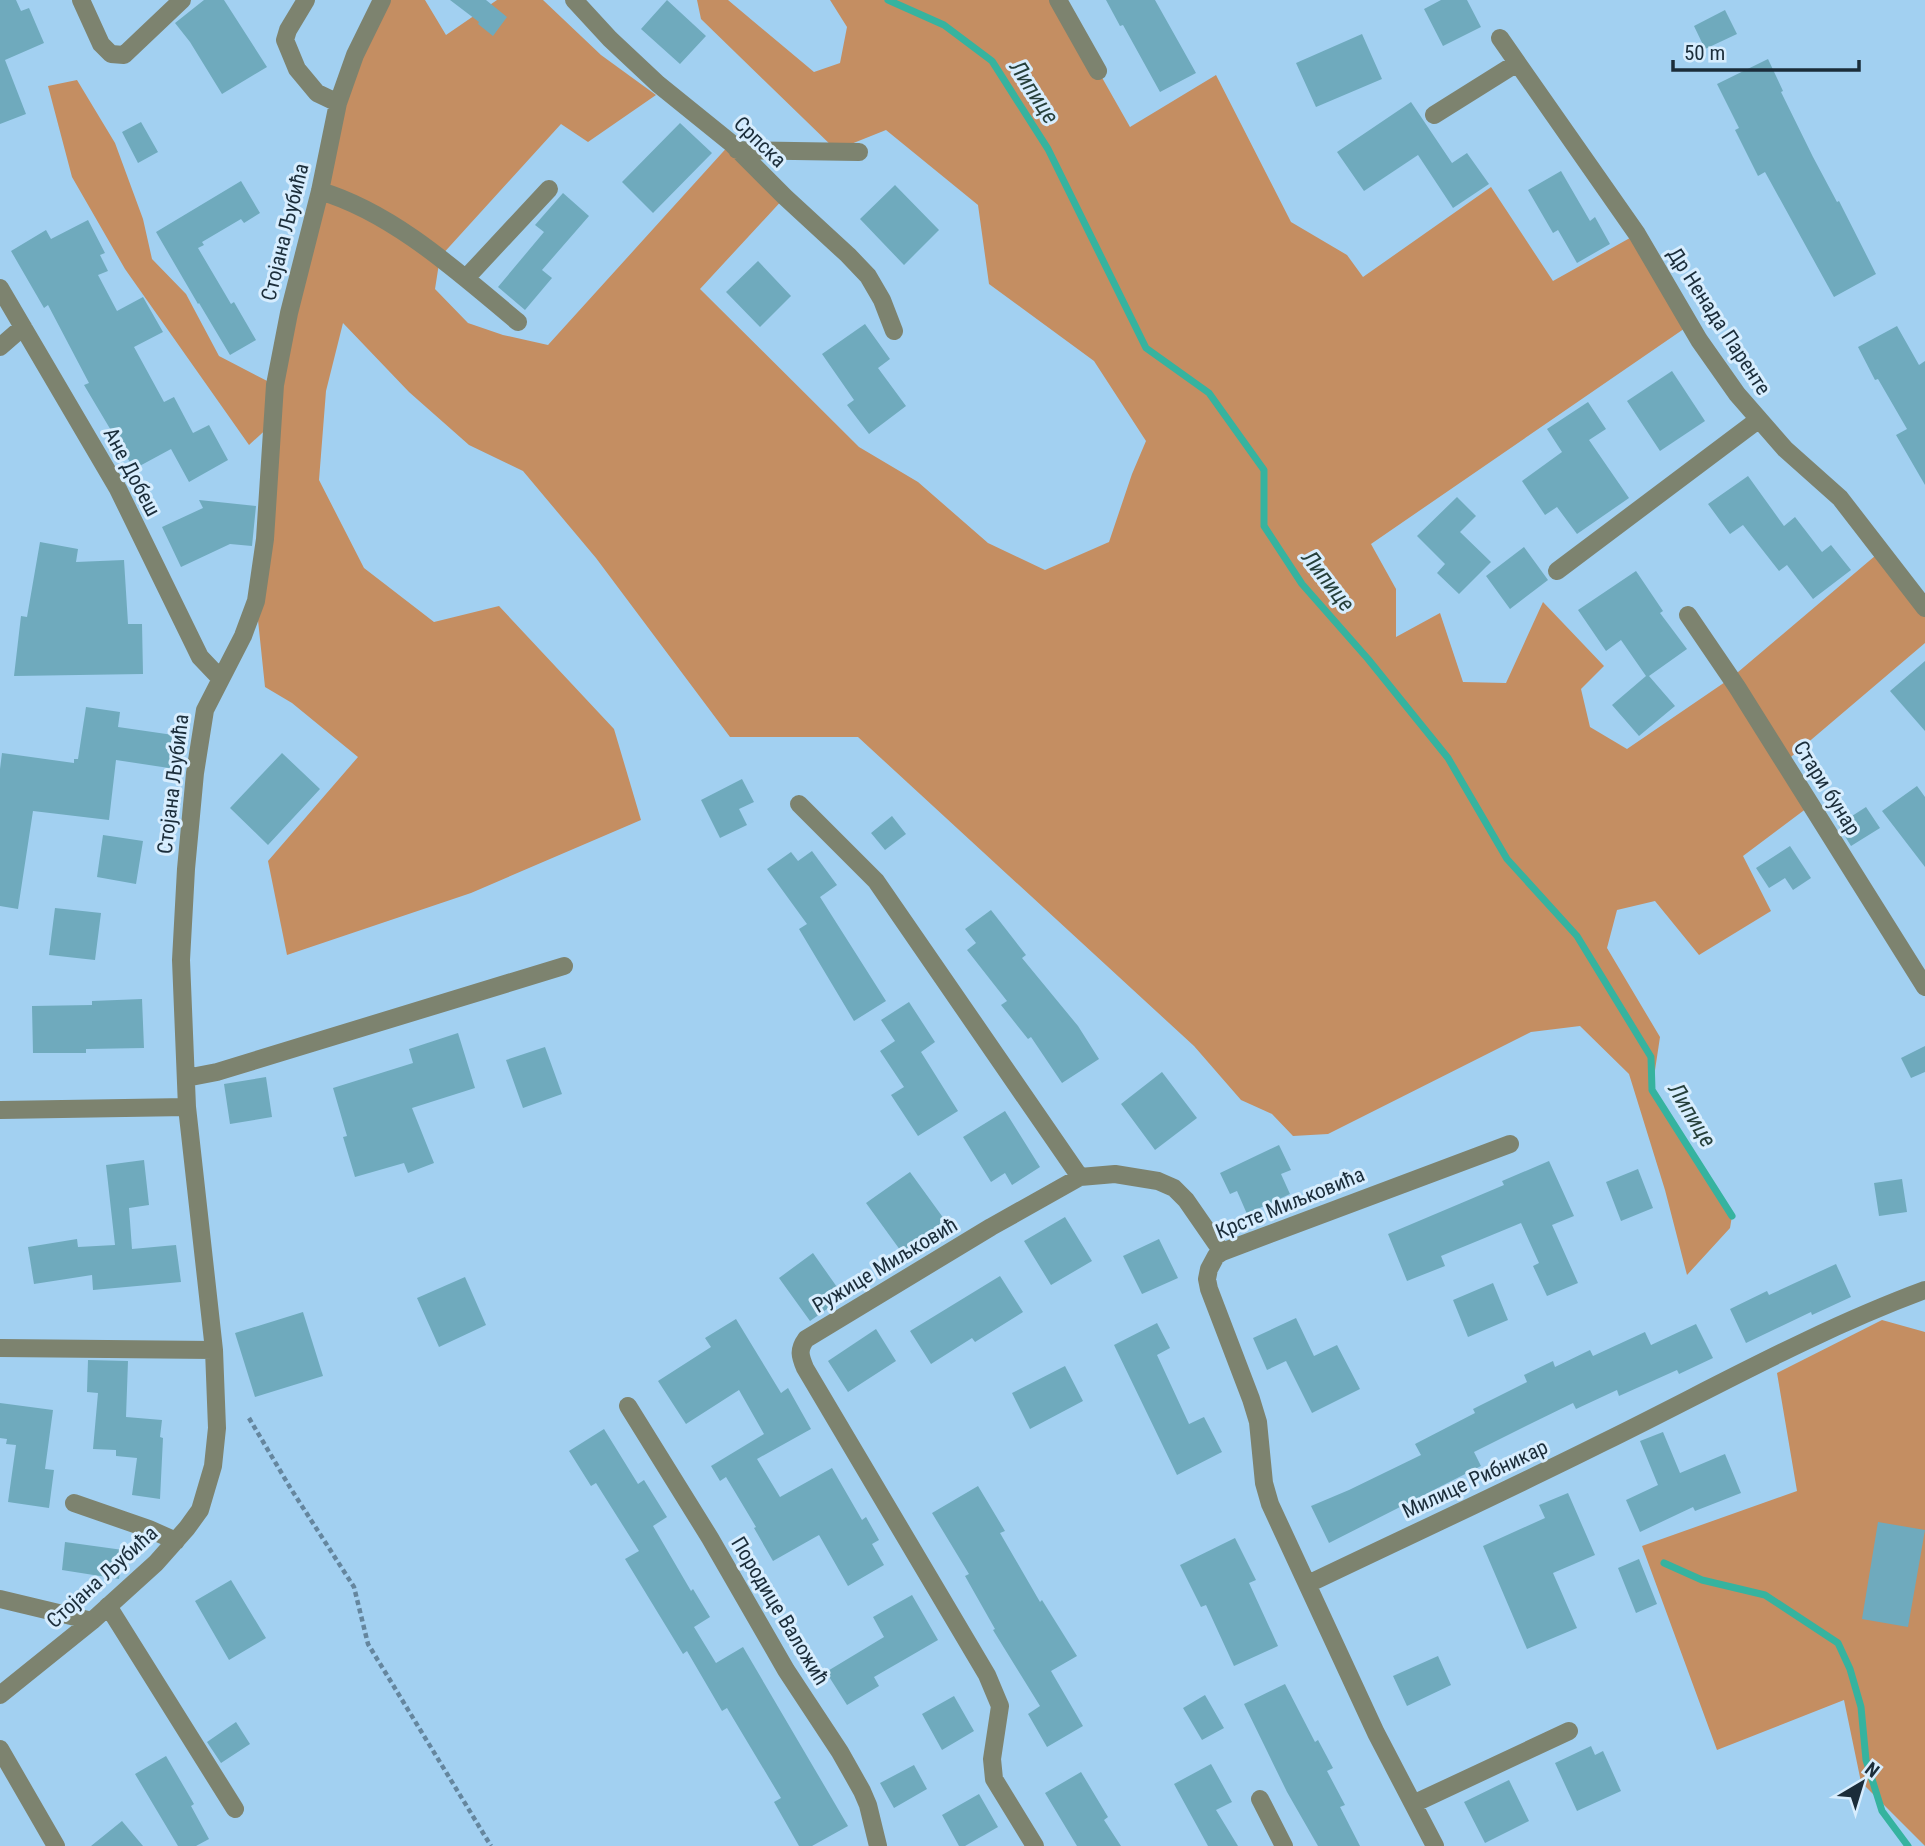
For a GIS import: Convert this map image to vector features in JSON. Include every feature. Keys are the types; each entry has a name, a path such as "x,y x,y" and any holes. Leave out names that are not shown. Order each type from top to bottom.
{"street":[{"path":"81,0 102,44 111,54 124,55 182,0"},
{"path":"306,0 285,40 303,77 317,93 338,103"},
{"name":"Стојана Љубића","path":"0,1695 92,1621 156,1563 195,1517 203,1503 212,1465 217,1427 214,1350 187,1107 181,960 186,869 203,720 209,698 243,636 256,601 265,538 275,385 289,313 320,191 338,103 355,55 382,0"},
{"name":"Српска","path":"574,0 610,39 658,84 737,150 868,276 882,300 894,331"},
{"path":"1058,0 1098,71"},
{"name":"Др Ненада Паренте","path":"1500,37 1637,234 1721,373 1758,420 1840,498 1925,608"},
{"path":"1434,115 1517,63"},
{"path":"737,150 859,152"},
{"path":"466,278 549,189"},
{"path":"320,191 340,197 368,211 440,257 517,322"},
{"name":"Ане Добеш","path":"0,288 118,489 200,657 220,678"},
{"path":"0,346 23,327"},
{"path":"1557,572 1758,420"},
{"name":"Стари бунар","path":"1688,615 1731,678 1925,987"},
{"path":"799,803 876,881 1080,1177 1115,1174 1158,1181 1174,1188 1186,1200 1222,1251"},
{"path":"186,1078 217,1072 564,966"},
{"path":"0,1110 187,1107"},
{"name":"Крсте Миљковића","path":"1308,1584 1270,1504 1264,1483 1258,1422 1209,1289 1209,1269 1222,1251 1510,1144"},
{"name":"Ружице Миљковић","path":"1035,1846 994,1779 992,1759 1000,1706 993,1686 805,1368 800,1355 801,1346 806,1339 991,1227 1080,1177"},
{"name":"Милице Рибникар","path":"1308,1584 1603,1443 1780,1354 1880,1307 1925,1290"},
{"path":"0,1348 214,1350"},
{"name":"Породице Валожић","path":"628,1406 862,1791 878,1846"},
{"path":"74,1503 176,1541"},
{"path":"1308,1584 1376,1733 1435,1846"},
{"path":"0,1599 92,1621"},
{"path":"108,1606 236,1809"},
{"path":"1413,1804 1569,1731"},
{"path":"0,1749 56,1846"},
{"path":"1260,1799 1284,1846"}],"path":[{"path":"249,1418 354,1587 368,1644 491,1846"}],"shaded area":[{"path":"381,0 425,0 446,35 497,0 543,0 601,55 656,95 588,142 561,124 440,257 435,289 468,323 503,335 548,345 731,143 785,197 700,289 859,447 918,482 988,543 1045,570 1109,542 1146,441 1094,361 989,284 978,205 886,130 836,150 701,19 697,0 728,0 814,72 840,63 847,27 830,0 1058,0 1130,127 1216,75 1291,222 1347,255 1363,277 1491,187 1553,281 1637,234 1691,324 1371,544 1396,589 1396,637 1440,613 1463,682 1506,683 1543,602 1604,666 1581,689 1590,727 1627,749 1731,678 1882,550 1925,608 1925,643 1785,762 1811,805 1743,856 1771,911 1699,955 1655,901 1617,910 1607,948 1660,1037 1652,1090 1732,1216 1730,1228 1687,1275 1665,1190 1629,1074 1580,1026 1531,1032 1328,1134 1293,1136 1272,1114 1241,1100 1194,1046 858,737 730,737 596,558 523,471 469,445 409,392 343,323 326,391 319,480 364,568 434,622 499,606 614,729 641,820 471,893 287,955 268,861 358,757 292,703 265,687 256,601 272,424 249,445 125,269 72,177 48,86 77,80 115,143 143,219 152,259 186,294 219,356 275,385 331,130"},
{"path":"1882,1320 1925,1332 1925,1846 1861,1782 1844,1700 1717,1750 1642,1546 1797,1491 1777,1373"}],"building":[{"path":"0,0 16,0 21,11 29,8 44,43 5,60 26,114 0,124"},
{"path":"204,0 224,0 267,67 222,94 175,23"},
{"path":"450,0 486,0 507,17 493,36"},
{"path":"667,0 706,36 680,64 641,29"},
{"path":"1106,0 1155,0 1196,73 1160,92"},
{"path":"1441,0 1467,0 1481,27 1443,46 1424,9"},
{"path":"1725,10 1737,34 1705,49 1694,26"},
{"path":"1362,34 1382,79 1316,107 1296,63"},
{"path":"1768,59 1813,157 1876,274 1834,297 1765,172 1758,176 1735,130 1739,128 1717,84"},
{"path":"1411,102 1452,163 1467,153 1489,184 1453,208 1418,155 1364,191 1337,152"},
{"path":"141,122 158,152 138,163 122,132"},
{"path":"680,123 712,153 653,213 622,182"},
{"path":"1561,171 1590,221 1595,217 1610,244 1577,263 1558,230 1553,233 1528,190"},
{"path":"241,181 260,213 244,223 241,219 202,242 204,245 198,248 256,340 230,355 156,232"},
{"path":"895,185 939,230 904,265 860,219"},
{"path":"563,193 589,216 542,270 552,278 525,310 498,287 544,232 535,225"},
{"path":"88,220 105,253 100,255 108,271 98,275 117,311 143,297 163,332 134,347 164,402 174,397 193,433 209,425 228,460 189,482 171,449 134,469 84,385 89,383 48,305 44,308 11,251 46,230 51,239"},
{"path":"758,261 791,296 760,327 726,292"},
{"path":"865,324 890,359 878,368 906,406 869,434 847,405 854,400 822,354"},
{"path":"1897,326 1919,365 1925,361 1925,485 1896,435 1907,429 1878,379 1875,380 1858,347"},
{"path":"1672,371 1705,421 1660,451 1627,401"},
{"path":"1588,402 1606,429 1589,440 1629,498 1577,534 1557,507 1545,515 1522,481 1562,452 1547,429"},
{"path":"1748,476 1784,526 1795,517 1822,552 1831,545 1851,570 1813,599 1787,565 1779,571 1743,525 1730,534 1708,504"},
{"path":"1457,497 1476,516 1460,532 1491,562 1459,594 1437,573 1445,564 1417,536"},
{"path":"199,500 256,506 252,546 230,544 181,567 162,527 203,508"},
{"path":"40,542 78,549 76,562 124,560 128,624 142,624 143,674 14,676 21,616 27,617"},
{"path":"1524,547 1548,580 1510,609 1486,576"},
{"path":"1636,571 1663,611 1660,613 1687,649 1649,676 1675,706 1639,736 1612,705 1646,676 1621,640 1606,651 1578,610"},
{"path":"1925,661 1925,731 1890,691"},
{"path":"86,707 120,712 118,727 187,737 182,770 116,760 109,820 33,811 18,909 0,906 2,753 74,763 74,759 78,759"},
{"path":"282,753 320,789 268,845 230,808"},
{"path":"742,779 754,802 739,809 747,825 720,838 701,800"},
{"path":"1917,786 1925,797 1925,867 1882,811"},
{"path":"1866,807 1880,828 1851,846 1838,825"},
{"path":"892,816 906,834 885,850 871,833"},
{"path":"103,835 143,841 136,884 97,877"},
{"path":"1790,846 1811,878 1793,890 1785,878 1769,888 1756,868"},
{"path":"812,851 837,885 820,897 886,1001 854,1021 799,929 807,924 767,869 791,852 798,861"},
{"path":"55,908 101,913 95,960 49,955"},
{"path":"991,910 1026,955 1022,958 1078,1026 1099,1059 1062,1083 1031,1037 1028,1039 1001,1005 1007,1001 967,950 976,943 965,929"},
{"path":"142,999 144,1048 86,1049 86,1053 33,1053 32,1006 92,1005 92,1001"},
{"path":"909,1002 935,1042 921,1052 958,1111 918,1136 891,1095 904,1087 880,1051 895,1041 881,1020"},
{"path":"458,1033 475,1088 412,1108 434,1163 408,1173 404,1163 355,1177 333,1088 413,1063 409,1049"},
{"path":"1925,1046 1925,1072 1911,1078 1901,1058"},
{"path":"545,1047 562,1094 523,1108 506,1060"},
{"path":"1162,1072 1197,1118 1155,1150 1121,1104"},
{"path":"266,1077 272,1117 230,1124 224,1084"},
{"path":"1005,1111 1040,1167 1012,1185 1005,1173 991,1182 963,1137"},
{"path":"1279,1145 1291,1170 1281,1174 1290,1194 1247,1214 1237,1191 1230,1194 1220,1173"},
{"path":"144,1160 149,1205 129,1208 132,1249 176,1245 181,1282 93,1290 92,1275 34,1284 28,1247 77,1239 78,1247 115,1245 106,1165"},
{"path":"1549,1161 1574,1216 1552,1225 1578,1283 1547,1296 1533,1266 1539,1263 1521,1223 1441,1256 1445,1266 1407,1281 1388,1234 1504,1185 1502,1181"},
{"path":"1638,1169 1653,1208 1621,1221 1606,1182"},
{"path":"910,1172 947,1223 903,1254 866,1203"},
{"path":"1902,1179 1907,1212 1879,1216 1874,1183"},
{"path":"1065,1217 1092,1261 1051,1285 1024,1241"},
{"path":"1159,1239 1178,1278 1142,1294 1123,1256"},
{"path":"813,1253 844,1297 810,1321 779,1278"},
{"path":"1836,1264 1851,1297 1812,1315 1811,1312 1746,1343 1730,1309 1767,1291 1769,1295"},
{"path":"1000,1276 1023,1312 975,1342 972,1338 931,1364 910,1331"},
{"path":"465,1277 486,1325 439,1347 417,1298"},
{"path":"1493,1283 1508,1320 1468,1337 1453,1300"},
{"path":"303,1312 323,1376 255,1397 235,1333"},
{"path":"1296,1318 1314,1356 1337,1345 1360,1389 1312,1413 1286,1361 1267,1370 1253,1338"},
{"path":"736,1319 781,1393 788,1388 811,1429 757,1459 780,1497 832,1468 862,1520 866,1517 879,1540 872,1544 884,1565 848,1586 819,1535 773,1561 726,1477 720,1481 711,1466 764,1434 739,1390 686,1424 658,1381 711,1347 705,1338"},
{"path":"1157,1323 1170,1348 1157,1355 1189,1424 1204,1417 1222,1452 1177,1475 1114,1345"},
{"path":"1696,1324 1713,1358 1679,1374 1677,1370 1619,1396 1617,1390 1576,1409 1573,1403 1474,1452 1481,1466 1329,1543 1311,1506 1421,1455 1415,1444 1475,1413 1473,1409 1527,1382 1524,1375 1553,1361 1555,1367 1590,1350 1593,1356 1645,1332 1651,1345"},
{"path":"876,1329 896,1361 848,1392 828,1361"},
{"path":"88,1360 128,1361 126,1417 162,1420 160,1499 132,1495 137,1458 116,1456 116,1450 93,1449 98,1393 87,1392"},
{"path":"1065,1366 1083,1401 1030,1429 1012,1393"},
{"path":"0,1403 53,1410 45,1469 54,1470 49,1508 8,1502 16,1445 6,1444 7,1439 0,1438"},
{"path":"604,1429 638,1484 644,1480 667,1517 653,1526 691,1591 693,1589 710,1617 694,1627 716,1663 743,1647 848,1826 812,1846 799,1846 774,1802 781,1798 727,1708 722,1711 687,1651 683,1654 625,1559 639,1551 596,1483 591,1486 569,1451"},
{"path":"1663,1432 1680,1473 1725,1454 1741,1493 1695,1511 1693,1507 1640,1532 1626,1500 1658,1485 1640,1441"},
{"path":"978,1486 1005,1531 1000,1533 1040,1602 1042,1600 1077,1656 1051,1671 1083,1726 1047,1747 1028,1714 1040,1706 993,1630 995,1629 965,1576 969,1574 932,1513"},
{"path":"1568,1493 1595,1555 1553,1573 1577,1628 1527,1649 1483,1546 1545,1518 1539,1505"},
{"path":"1878,1522 1925,1530 1908,1627 1862,1619"},
{"path":"1235,1538 1256,1580 1249,1583 1278,1646 1234,1666 1206,1605 1201,1607 1180,1565"},
{"path":"65,1542 123,1550 119,1579 62,1570"},
{"path":"1639,1559 1657,1604 1636,1613 1618,1568"},
{"path":"231,1580 266,1638 229,1660 195,1601"},
{"path":"912,1595 938,1640 874,1677 879,1686 847,1705 826,1672 884,1637 873,1617"},
{"path":"1438,1656 1451,1685 1407,1706 1393,1676"},
{"path":"1285,1684 1315,1742 1318,1740 1333,1768 1327,1771 1345,1805 1340,1807 1360,1846 1318,1846 1287,1792 1244,1704"},
{"path":"1205,1695 1224,1728 1202,1740 1183,1708"},
{"path":"954,1696 974,1731 942,1750 922,1714"},
{"path":"236,1722 250,1744 221,1763 207,1742"},
{"path":"1591,1746 1595,1755 1603,1751 1621,1791 1577,1811 1555,1763"},
{"path":"166,1756 194,1804 191,1806 209,1839 196,1846 178,1846 135,1774"},
{"path":"1211,1764 1232,1802 1216,1810 1238,1846 1208,1846 1174,1784"},
{"path":"914,1765 927,1789 894,1808 880,1783"},
{"path":"1081,1772 1108,1817 1104,1820 1121,1846 1077,1846 1045,1793"},
{"path":"1509,1780 1529,1821 1485,1843 1464,1802"},
{"path":"979,1794 998,1827 965,1846 959,1846 942,1815"},
{"path":"122,1821 143,1846 91,1846"}],"waterway":[{"name":"Липице","path":"888,0 944,25 992,61 1048,149 1146,348 1209,393 1264,470 1264,526 1302,584 1368,659 1448,758 1507,859 1577,936 1651,1057 1652,1090 1732,1216"},
{"path":"1664,1563 1702,1580 1765,1595 1838,1643 1850,1669 1861,1707 1866,1760 1882,1811 1908,1846"}]}
